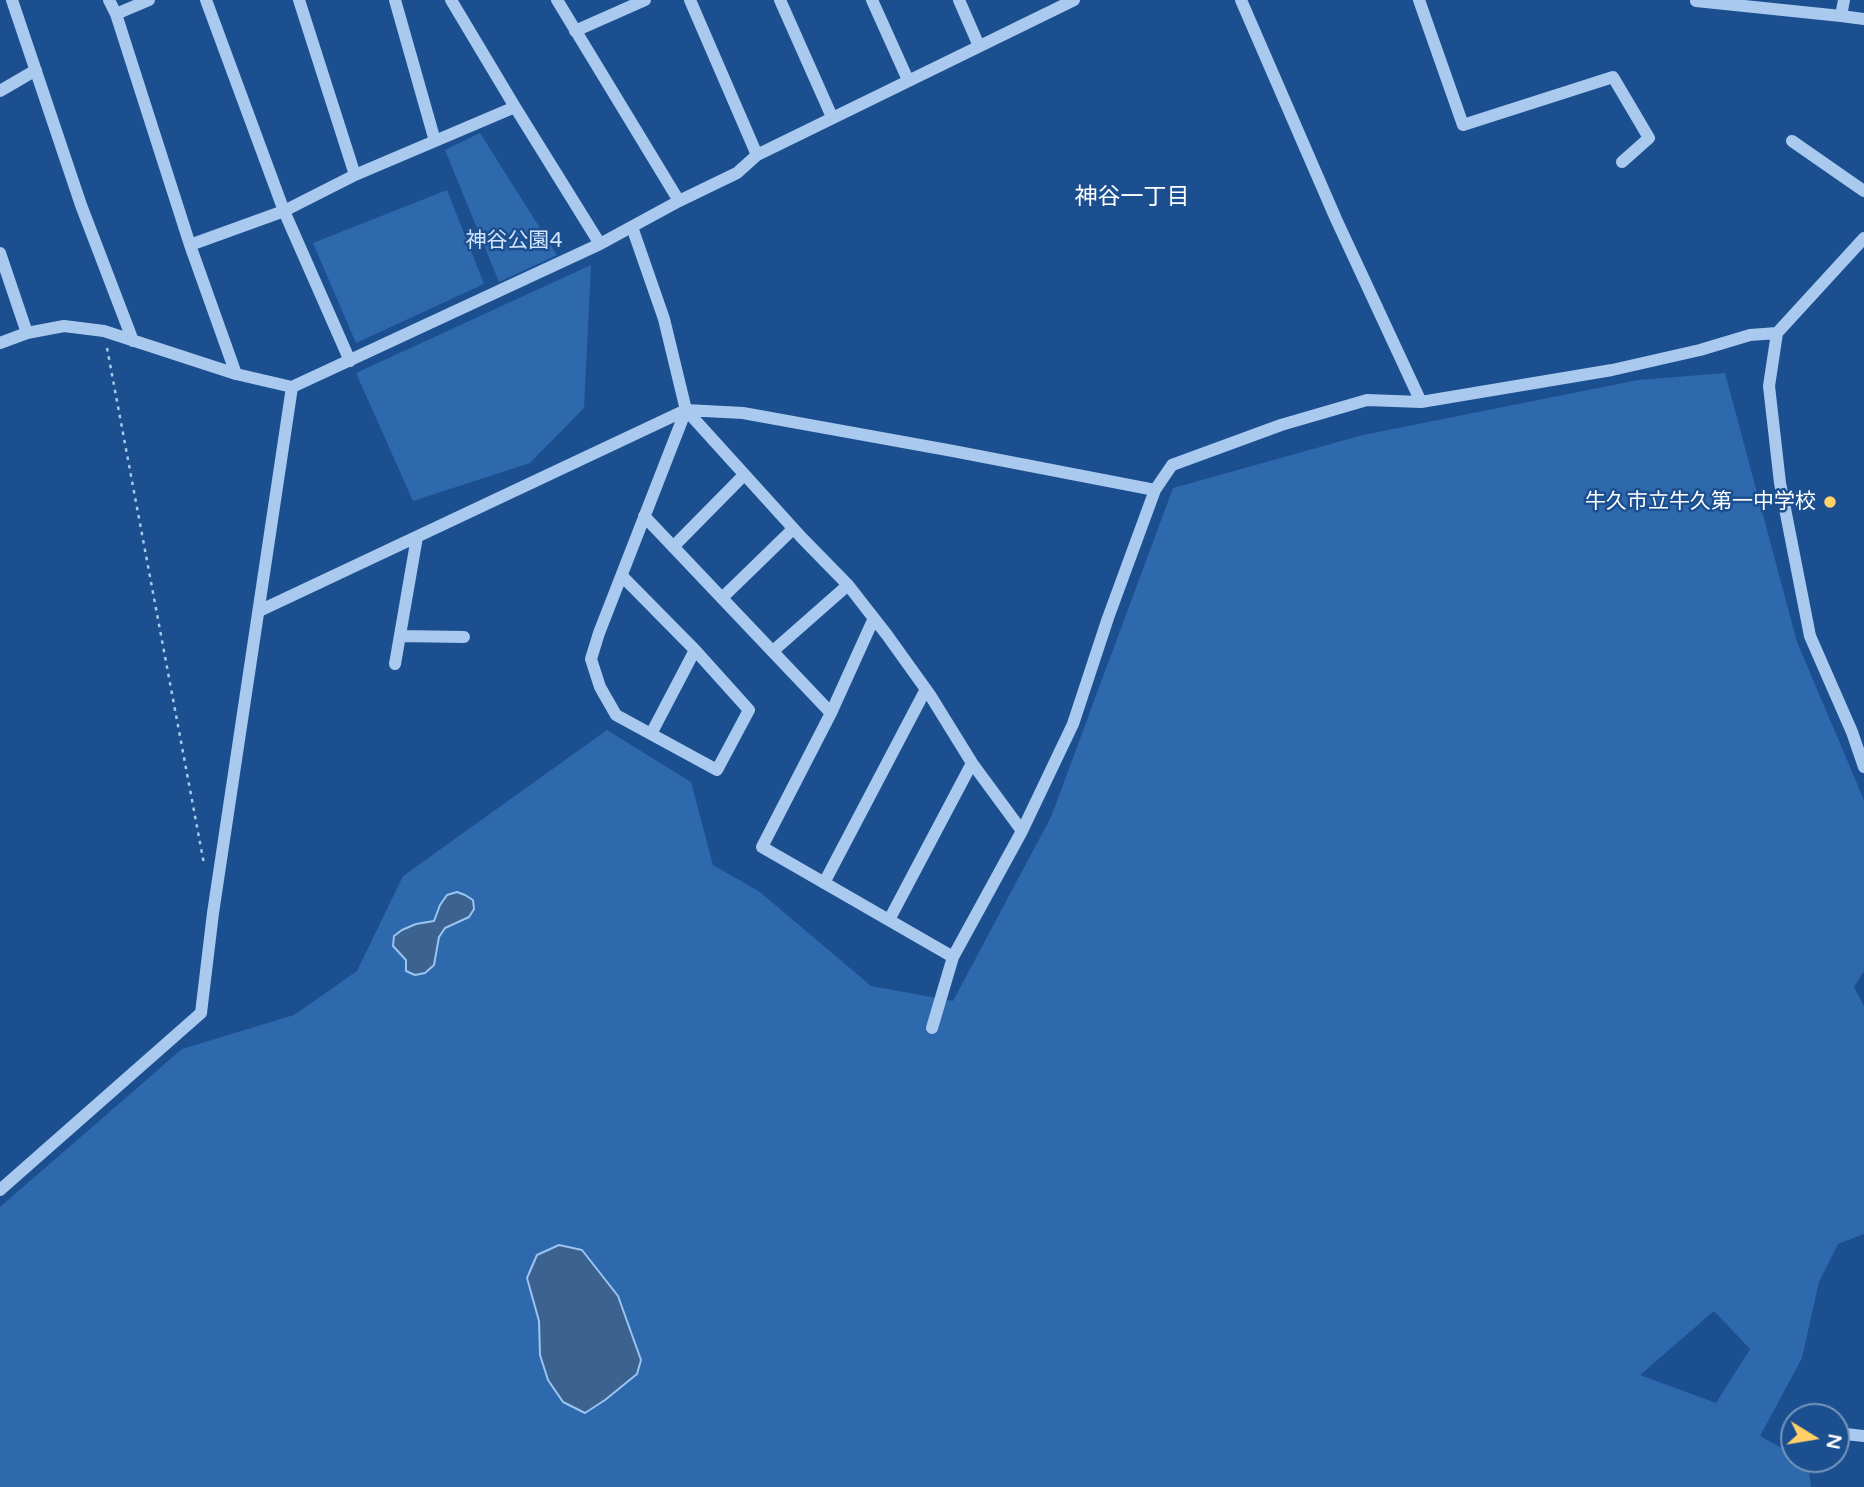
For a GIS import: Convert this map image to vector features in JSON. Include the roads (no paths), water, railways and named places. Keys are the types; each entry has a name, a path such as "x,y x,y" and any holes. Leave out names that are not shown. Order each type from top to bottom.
{"street":[{"path":"12,0 81,205 133,341"},
{"path":"109,0 116,14 190,245 236,374"},
{"path":"116,14 149,0"},
{"path":"206,0 284,211 350,361"},
{"path":"299,0 355,175"},
{"path":"395,0 435,141"},
{"path":"451,0 600,244"},
{"path":"557,0 679,201"},
{"path":"575,31 645,0"},
{"path":"690,0 757,155"},
{"path":"780,0 832,117"},
{"path":"872,0 908,80"},
{"path":"959,0 979,46"},
{"path":"0,344 27,333 64,326 104,331 236,374 292,387 600,244 737,173 757,155 979,46 1051,5 1074,0"},
{"path":"1241,0 1336,219 1421,402"},
{"path":"1419,0 1463,125 1613,77 1649,138 1622,162"},
{"path":"1841,16 1844,0"},
{"path":"1696,1 1763,4 1864,19"},
{"path":"0,91 36,69"},
{"path":"190,245 284,211 355,175 515,107"},
{"path":"1792,141 1864,191"},
{"path":"632,227 664,319 686,410 793,529 848,585 926,689 972,763 1022,831"},
{"path":"1864,239 1777,334 1769,386 1780,483 1810,636 1852,732 1864,767"},
{"path":"0,253 27,333"},
{"path":"932,1028 953,957 1022,831 1073,724 1155,490 1172,466 1281,425 1367,400 1421,402 1612,370 1700,350 1750,335 1777,334"},
{"path":"0,1190 201,1013 213,913 292,387"},
{"path":"260,611 686,410 743,413 1155,490"},
{"path":"622,576 749,710 717,770 615,715 600,687 591,659 599,633 686,410"},
{"path":"673,547 744,475"},
{"path":"644,516 831,713"},
{"path":"722,598 793,529"},
{"path":"395,664 417,537"},
{"path":"773,651 848,585"},
{"path":"874,618 831,713 762,847 953,957"},
{"path":"400,636 464,637"},
{"path":"651,734 695,650"},
{"path":"824,883 926,689"},
{"path":"889,920 972,763"}],"place":[{"name":"牛久市立牛久第一中学校","path":"1830,502"}],"district":[{"name":"神谷一丁目","path":"1132,198"}],"park label":[{"name":"神谷公園4","path":"514,241"}]}
